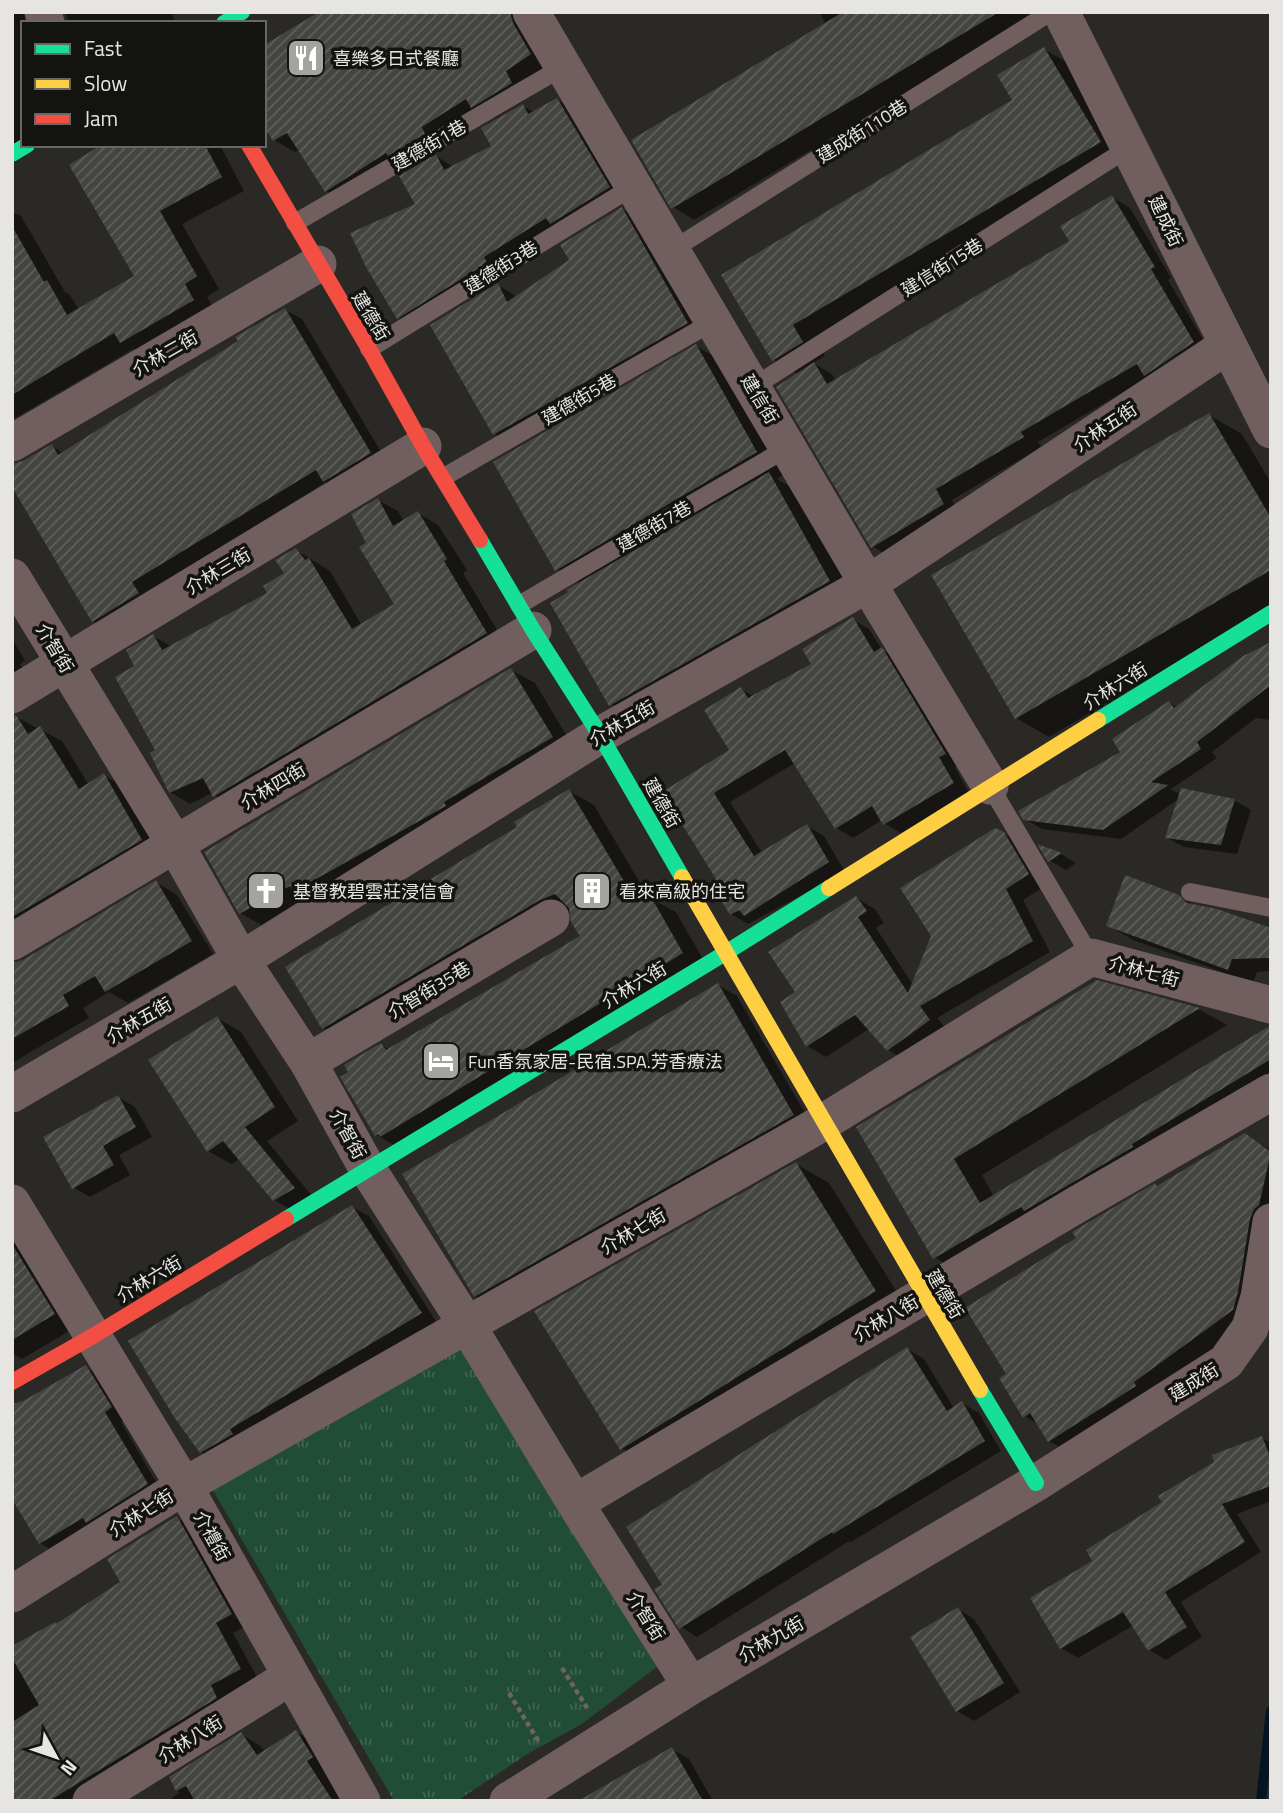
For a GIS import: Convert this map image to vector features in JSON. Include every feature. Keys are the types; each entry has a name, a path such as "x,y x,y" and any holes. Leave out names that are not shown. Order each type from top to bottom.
{"street":[{"name":"建信街","path":"531,12 990,786"},
{"name":"建成街","path":"1061,12 1271,430"},
{"name":"建德街","path":"250,147 423,446 600,735 1036,1483"},
{"name":"介林二街","path":"12,443 318,264"},
{"name":"介林五街","path":"12,1094 241,960 600,735 868,584 1228,345"},
{"name":"介林三街","path":"12,695 423,446"},
{"name":"介智街","path":"12,577 175,844 241,960 308,1062 367,1168 691,1686"},
{"name":"介林六街","path":"12,1382 93,1336 727,952 1271,613"},
{"name":"介林四街","path":"12,942 175,844 526,617"},
{"name":"介智街35巷","path":"308,1062 551,918"},
{"name":"介林七街","path":"12,1594 184,1486 824,1122 1091,957 1271,1005"},
{"name":"介林八街","path":"575,1503 1271,1092"},
{"name":"介禮街","path":"12,1203 184,1486 362,1801"},
{"name":"建成街","path":"1036,1483 1226,1362 1250,1328 1259,1297 1271,1222"},
{"name":"介林九街","path":"508,1801 691,1686 1036,1483"},
{"name":"介林八街","path":"91,1801 290,1677"}],"lane":[{"name":"建成街110巷","path":"672,250 1051,12"},
{"name":"建德街1巷","path":"295,223 563,67"},
{"name":"建信街15巷","path":"753,387 1130,147"},
{"name":"建德街3巷","path":"369,349 634,186"},
{"name":"建德街5巷","path":"444,477 714,321"},
{"name":"建德街7巷","path":"526,617 789,447"},
{"path":"990,786 1091,957"},
{"path":"1191,892 1271,908"}],"path":[{"path":"562,1668 607,1738"},
{"path":"509,1693 556,1769"}],"green space":[{"path":"462,1341 662,1663 582,1724 529,1753 457,1801 394,1801 211,1487"}],"building":[{"path":"319,12 510,12 513,23 531,54 506,71 512,83 471,108 466,99 422,127 425,134 388,156 386,153 325,192 287,133 273,141 266,130 266,44"},
{"path":"843,12 999,12 671,209 631,140"},
{"path":"1044,47 1101,142 793,325 803,342 772,361 721,275 1012,100 997,75"},
{"path":"557,98 610,187 550,224 546,218 484,257 487,263 397,319 366,267 350,233 415,204 399,176 436,154 444,170 491,146 481,128 523,104 528,114"},
{"path":"98,147 206,147 222,177 160,211 197,276 185,284 194,300 120,343 114,333 12,395 12,226 44,282 47,280 67,315 134,276 69,165"},
{"path":"1112,195 1155,267 1151,269 1194,342 1144,376 1137,364 1021,432 1024,437 936,489 944,504 871,548 776,387 814,362 827,384 1069,241 1060,226"},
{"path":"622,207 688,323 493,435 430,325 498,283 507,302 569,260 560,245"},
{"path":"285,308 371,453 323,482 316,470 132,582 139,593 92,622 12,487 12,464 23,461 52,444 58,455 238,341 235,337"},
{"path":"696,344 757,452 555,571 493,462"},
{"path":"1209,413 1271,518 1271,570 1015,719 931,575"},
{"path":"769,472 830,581 609,706 550,603 568,592 566,590"},
{"path":"378,498 393,526 418,511 487,633 213,797 203,778 169,793 150,753 155,750 115,677 134,666 126,650 153,634 162,650 267,593 263,586 284,573 275,560 296,548 305,560 309,558 352,629 394,604 359,547 366,543 351,514"},
{"path":"853,617 874,652 882,647 946,754 939,757 954,783 883,825 872,806 835,829 785,750 714,793 754,856 807,824 829,862 744,916 739,910 730,915 710,882 716,879 662,792 729,750 704,710 741,687 748,698 811,664 802,649"},
{"path":"1271,642 1271,685 1197,742 1201,749 1151,782 1168,785 1103,830 1023,820 1018,811 1120,752 1112,739 1169,701 1174,708 1243,656"},
{"path":"511,668 553,737 444,802 446,806 293,892 290,886 239,914 204,852"},
{"path":"16,715 28,734 40,726 79,789 104,773 142,840 12,917 12,716"},
{"path":"1181,788 1235,799 1221,845 1165,838"},
{"path":"569,789 637,903 650,895 683,953 380,1137 378,1134 375,1136 340,1077 348,1072 344,1065 381,1043 386,1050 580,936 571,922 569,908 555,894 540,900 322,1029 285,967 517,827 514,822"},
{"path":"995,828 1004,832 1029,874 1006,889 1033,941 920,1006 930,1020 887,1051 855,1015 806,1047 780,1002 795,992 768,952 856,896 867,911 858,917 908,993 931,936 900,888"},
{"path":"1037,844 1062,853 1048,862"},
{"path":"1125,875 1179,895 1187,903 1217,909 1271,928 1271,958 1232,959 1228,970 1106,926"},
{"path":"156,880 192,941 105,992 95,976 63,995 69,1006 12,1039 12,963 23,960"},
{"path":"1097,980 1200,1008 954,1159 980,1203 1271,1025 1271,1059 1132,1144 1133,1147 1024,1211 1021,1207 933,1259 856,1127"},
{"path":"718,983 794,1115 474,1297 402,1174"},
{"path":"217,1016 275,1107 245,1127 295,1188 273,1201 223,1141 207,1152 148,1060"},
{"path":"118,1095 136,1127 103,1146 114,1165 72,1189 43,1137"},
{"path":"1245,1133 1271,1152 1259,1205 1250,1219 1233,1310 1134,1382 1136,1386 1048,1442 1030,1413 1023,1418 999,1378 1006,1374 965,1308 1076,1238 1072,1232 1155,1183 1157,1186"},
{"path":"796,1162 876,1291 620,1450 534,1311"},
{"path":"352,1205 422,1313 230,1429 233,1434 200,1453 174,1417 128,1341"},
{"path":"12,1244 55,1314 12,1340"},
{"path":"907,1347 947,1411 962,1401 985,1441 833,1534 832,1532 679,1629 654,1589 662,1585 626,1527"},
{"path":"86,1365 112,1407 105,1412 148,1484 86,1523 83,1518 39,1544 12,1499 12,1404 23,1401"},
{"path":"1262,1436 1271,1459 1271,1486 1222,1504 1245,1542 1165,1592 1187,1627 1148,1651 1123,1612 1060,1649 1030,1598 1092,1561 1086,1550 1162,1502 1158,1496 1214,1462 1212,1455"},
{"path":"177,1516 232,1614 216,1623 241,1669 211,1685 217,1698 49,1801 12,1801 12,1722 39,1705 12,1658 12,1646 55,1622 56,1624 120,1582 107,1559"},
{"path":"958,1607 1004,1683 956,1712 910,1637"},
{"path":"296,1730 313,1757 307,1761 333,1801 195,1801 186,1786 176,1791 169,1777 241,1732 257,1755"},
{"path":"672,1747 703,1801 578,1801"}],"waterway":[{"path":"1261,1801 1271,1711"}],"traffic: fast":[{"path":"227,21 242,12"},
{"path":"12,154 24,147"},
{"path":"480,540 600,735 682,877"},
{"path":"1098,720 1271,613"},
{"path":"286,1219 829,888"},
{"path":"980,1390 1036,1483"}],"traffic: slow":[{"path":"829,888 1098,720"},
{"path":"682,877 980,1390"}],"traffic: jam":[{"path":"250,147 480,540"},
{"path":"12,1382 286,1219"}],"place":[{"name":"喜樂多日式餐廳","path":"306,58"},
{"name":"基督教碧雲莊浸信會","path":"266,891"},
{"name":"看來高級的住宅","path":"592,891"},
{"name":"Fun香氛家居-民宿.SPA.芳香療法","path":"441,1061"}]}
